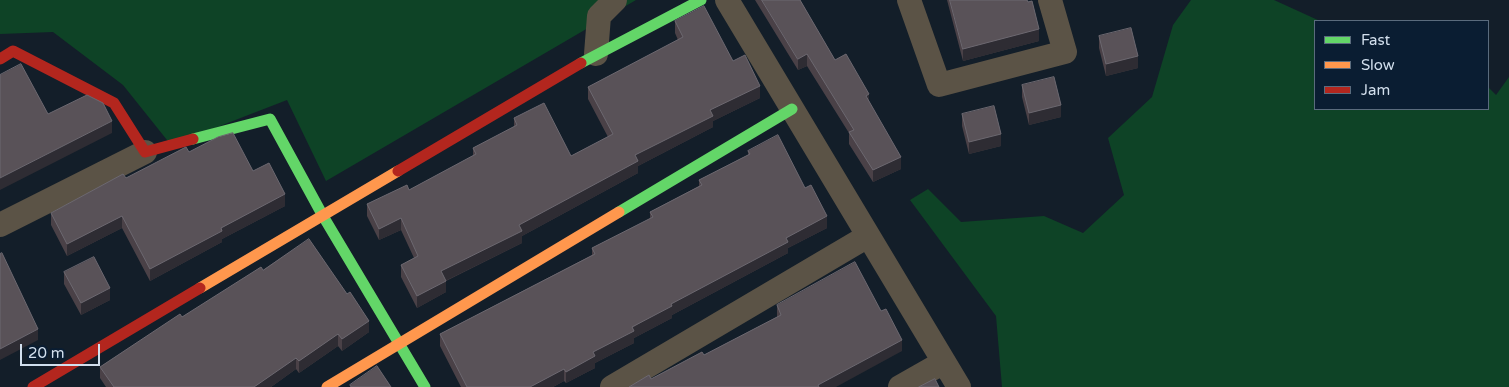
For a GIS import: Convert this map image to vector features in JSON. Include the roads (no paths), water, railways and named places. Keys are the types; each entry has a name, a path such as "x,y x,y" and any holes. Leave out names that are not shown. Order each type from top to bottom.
{"street":[{"path":"596,54 599,16 615,0"},
{"path":"33,387 596,54 700,0"},
{"path":"726,0 959,387"},
{"path":"909,0 939,85 1065,52 1050,0"},
{"path":"0,58 13,51 114,102 145,152"},
{"path":"327,387 400,345 792,108"},
{"path":"0,225 145,152 270,119 323,216 425,387"},
{"path":"612,387 868,236"},
{"path":"900,387 944,362"}]}
